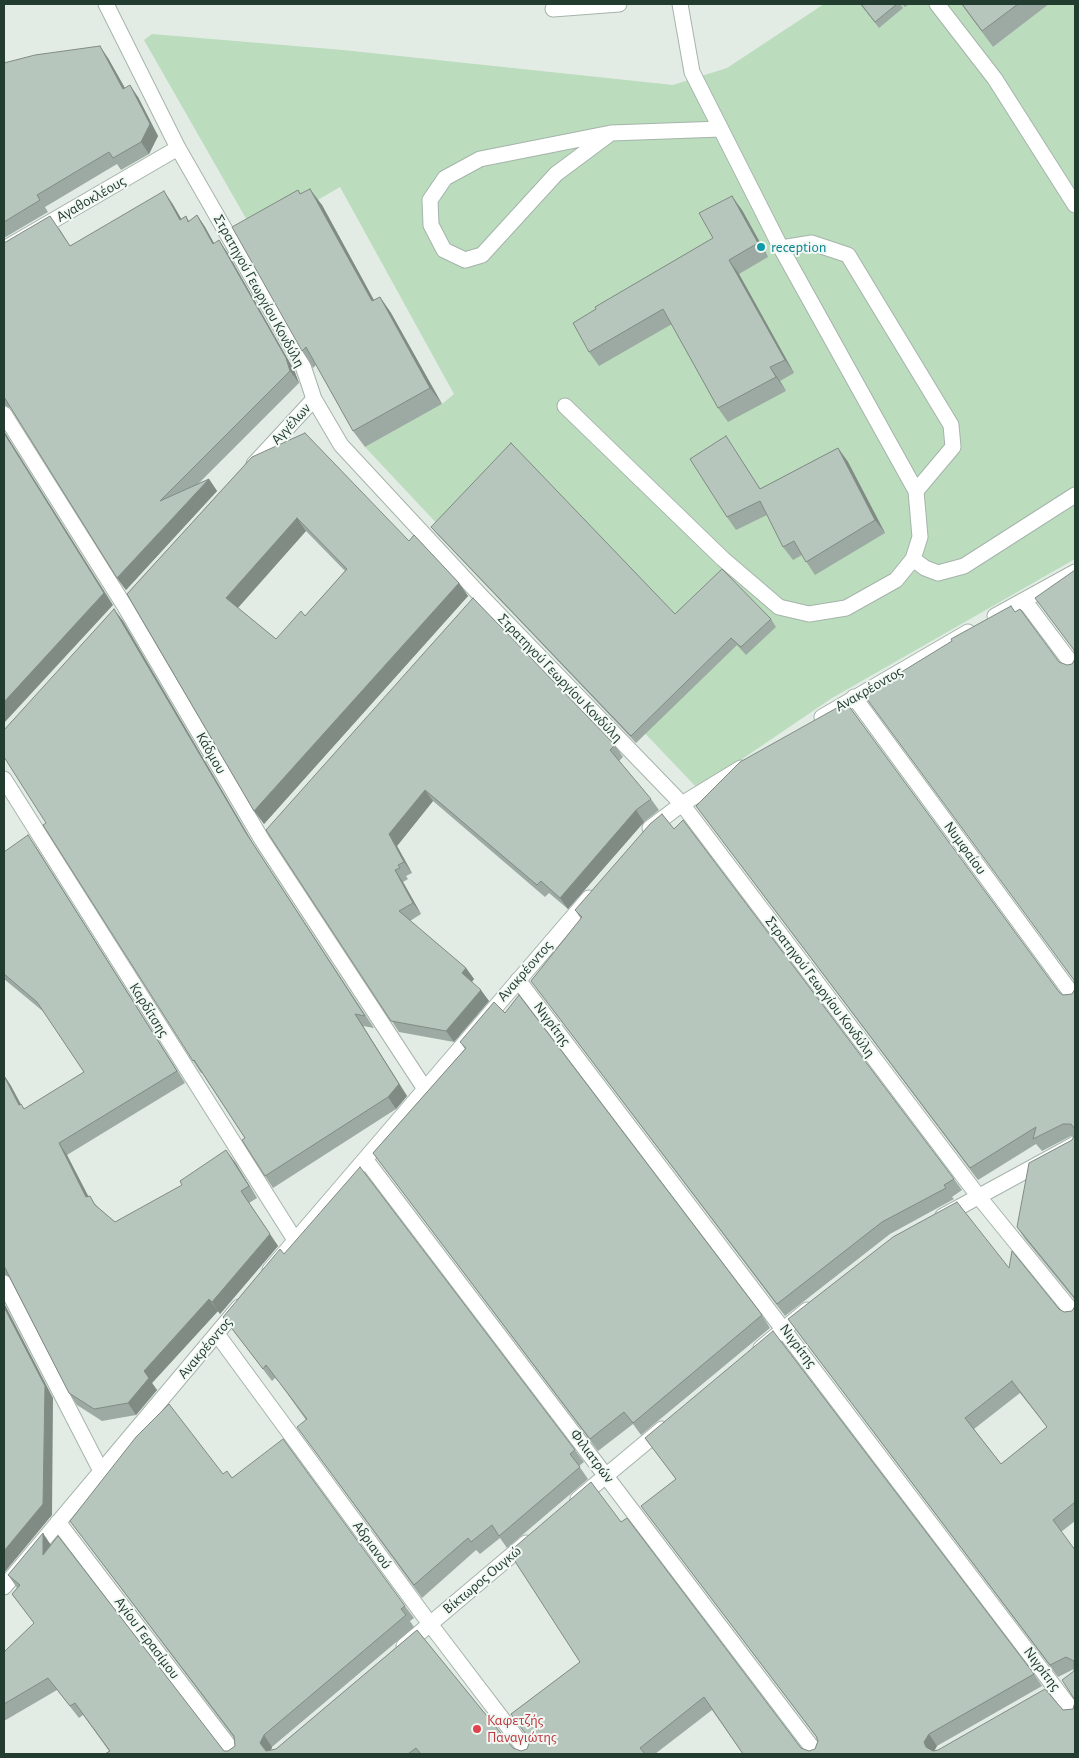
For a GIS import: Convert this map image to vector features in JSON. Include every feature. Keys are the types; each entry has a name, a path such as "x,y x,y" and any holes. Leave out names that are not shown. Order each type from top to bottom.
{"street":[{"name":"Στρατηγού Γεωργίου Κονδύλη","path":"106,4 178,148 303,366 314,399 340,446 477,600 682,804 979,1197 1075,1315"},
{"path":"553,8 619,4"},
{"path":"565,406 723,559 778,607 809,614 846,608 896,580 913,559 920,537 916,491 780,248 692,72 680,4"},
{"path":"937,4 995,79 1075,205"},
{"path":"611,133 556,174 482,255 465,260 444,250 431,225 430,200 445,178 480,159 611,133 721,130"},
{"name":"Αγαθοκλέους","path":"4,249 178,148"},
{"path":"780,248 812,243 848,255 951,425 953,447 916,491"},
{"name":"Αγγέλων","path":"242,477 314,399"},
{"name":"Κάδμου","path":"4,414 124,605 262,840 425,1089"},
{"path":"913,559 925,568 938,573 964,566 1075,495"},
{"name":"Ανακρέοντος","path":"812,723 854,697 1075,572"},
{"path":"110,619 137,590"},
{"path":"1024,600 1075,668"},
{"name":"Νυμφαίου","path":"854,697 1075,998"},
{"path":"638,842 651,828 682,804 754,760"},
{"name":"Καρδίτσης","path":"4,779 294,1240"},
{"path":"262,840 275,826"},
{"name":"Ανακρέοντος","path":"259,1284 294,1240 600,886"},
{"name":"Νιγρίτης","path":"518,980 784,1328 1063,1685 1075,1714"},
{"path":"929,1223 1075,1144"},
{"name":"Φιλιατρών","path":"364,1159 817,1754"},
{"path":"4,1283 101,1471"},
{"name":"Ανακρέοντος","path":"4,1587 247,1298"},
{"path":"747,1359 821,1299"},
{"name":"Αδριανού","path":"217,1334 430,1624 529,1754"},
{"path":"570,1506 673,1420"},
{"name":"Αγίου Γερασίμου","path":"58,1522 235,1754"},
{"name":"Βίκτωρος Ουγκώ","path":"393,1655 540,1531"},
{"path":"1040,1698 1063,1685"}],"green space":[{"path":"824,4 961,4 993,47 1049,4 1075,4 1075,559 832,698 698,789 598,684 442,529 365,447 442,404 454,394 340,187 256,236 144,40 152,34 343,50 673,85 727,68"}],"building":[{"path":"861,4 897,4 875,22"},
{"path":"962,4 1018,4 982,31"},
{"path":"100,46 123,89 130,85 150,124 141,142 113,158 109,152 37,195 40,200 4,222 4,63 35,55"},
{"path":"310,189 372,301 380,297 430,388 353,431 306,347 302,351 232,227 298,190 300,194"},
{"path":"164,191 180,220 186,216 188,222 197,215 213,244 219,240 286,358 290,371 160,501 209,479 117,578 4,397 4,243 50,216 70,246"},
{"path":"732,196 758,243 729,260 785,360 770,367 776,377 718,408 663,309 589,352 573,323 596,309 595,307 713,238 699,213"},
{"path":"4,433 104,593 4,702"},
{"path":"305,433 409,541 414,535 459,583 254,811 127,594 252,457","holes":["297,518 347,569 305,616 301,611 276,639 226,598"]},
{"path":"726,436 760,489 838,448 875,520 806,562 794,541 783,547 760,501 727,517 690,459"},
{"path":"511,443 675,614 722,569 771,619 741,647 731,638 631,736 431,527"},
{"path":"1075,570 1075,658 1074,650 1035,598"},
{"path":"473,598 615,745 610,750 651,799 636,810 560,898 541,881 537,885 425,790 389,834 404,862 398,865 400,868 395,870 413,903 399,911 466,968 462,973 481,990 446,1031 391,1021 266,830"},
{"path":"1011,606 1015,612 1020,609 1059,662 1067,665 1072,664 1075,659 1075,988 1074,980 864,695 952,641 951,639"},
{"path":"114,609 246,833 365,1016 355,1014 399,1084 388,1097 265,1176 242,1140 245,1138 193,1061 43,825 46,823 4,757 4,730"},
{"path":"842,705 844,707 848,705 1059,992 1063,995 1072,994 1075,989 1075,1129 1071,1124 1063,1124 1033,1139 1036,1127 970,1168 696,806 740,762"},
{"path":"662,814 674,829 683,820 954,1179 944,1185 946,1188 882,1222 777,1304 531,981 582,917 575,910 650,824"},
{"path":"28,835 177,1071 59,1143 86,1197 90,1196 95,1205 115,1222 182,1185 180,1181 226,1150 249,1186 241,1191 270,1234 212,1302 209,1299 144,1371 149,1378 128,1403 94,1409 69,1393 4,1266 4,1076 19,1105 21,1104 24,1109 84,1072 37,1002 4,974 4,852"},
{"path":"519,995 762,1315 633,1423 624,1412 590,1439 373,1153 466,1048 460,1042 494,1002 505,1013"},
{"path":"1075,1134 1075,1304 1074,1297 1017,1227 1029,1163 1072,1140"},
{"path":"360,1167 575,1450 570,1454 580,1467 499,1536 492,1525 471,1542 468,1538 414,1585 297,1427 307,1419 266,1365 263,1369 223,1317 280,1249 284,1254"},
{"path":"957,1202 1009,1268 1012,1251 1059,1309 1064,1312 1072,1311 1075,1306 1075,1502 1053,1520 1075,1550 1075,1700 1062,1680 1074,1671 1074,1661 1066,1657 1050,1665 788,1319 893,1237","holes":["1012,1381 1047,1427 1001,1464 965,1418"]},
{"path":"4,1307 45,1386 43,1504 4,1551"},
{"path":"773,1331 1034,1674 929,1734 924,1742 926,1747 933,1751 938,1750 1045,1689 1063,1710 1073,1709 1075,1702 1075,1754 743,1754 704,1697 640,1748 645,1754 421,1754 416,1748 408,1754 105,1754 110,1751 75,1703 70,1706 48,1678 4,1704 4,1652 34,1623 12,1594 20,1585 8,1575 43,1533 43,1555 58,1536 224,1751 228,1751 235,1746 234,1736 70,1521 136,1437 169,1404 223,1474 227,1471 232,1478 283,1439 405,1606 401,1609 406,1615 264,1735 260,1743 266,1751 276,1749 417,1630 513,1748 521,1751 527,1749 530,1741 511,1714 580,1662 509,1552 591,1482 621,1522 627,1518 801,1748 809,1751 815,1749 818,1741 816,1736 641,1506 676,1479 645,1438"}],"place":[{"name":"reception","path":"761,247"},
{"name":"Καφετζής Παναγιώτης","path":"477,1729"}]}
